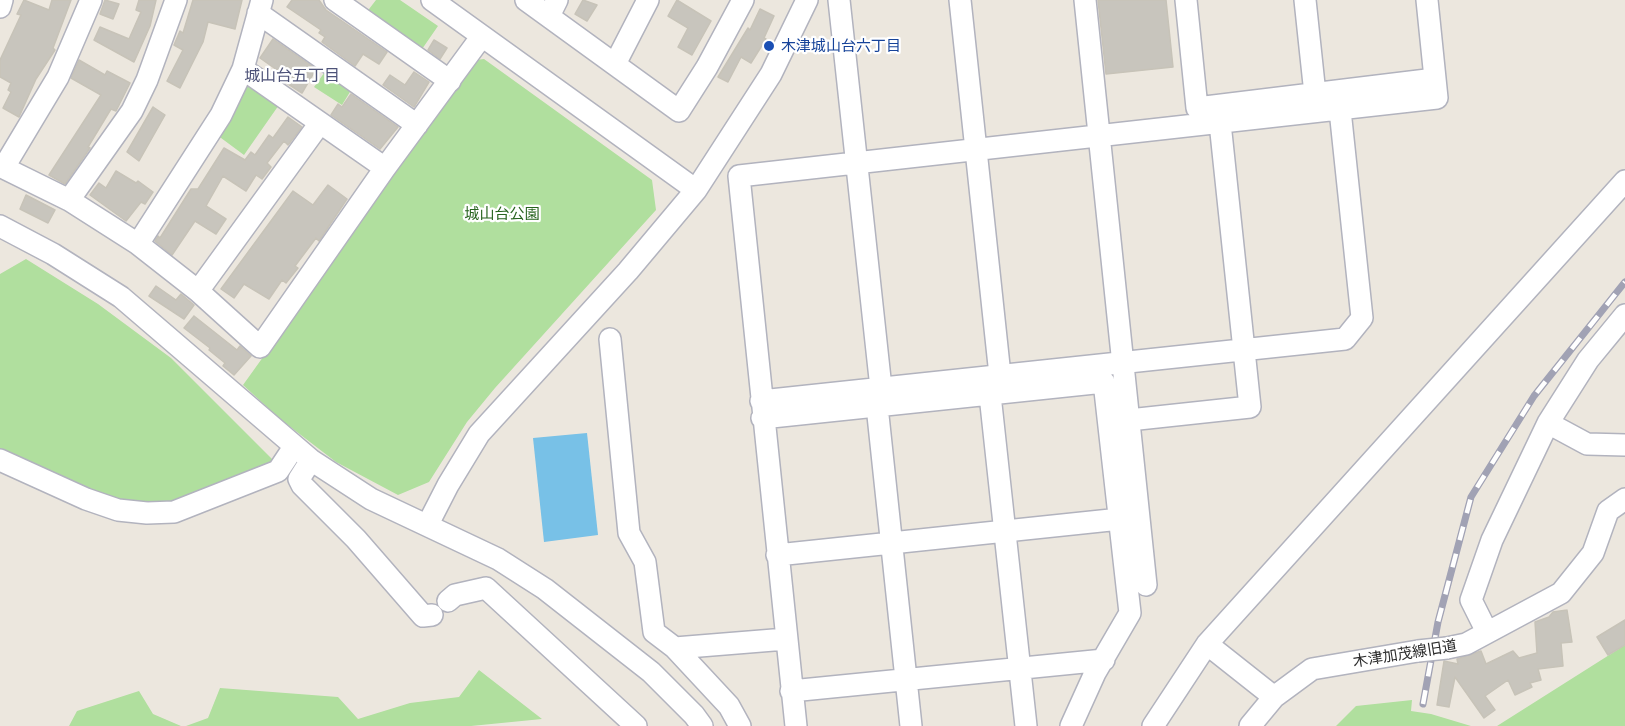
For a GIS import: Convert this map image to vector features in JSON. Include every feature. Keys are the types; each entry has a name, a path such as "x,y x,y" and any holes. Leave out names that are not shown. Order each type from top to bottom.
{"street":[{"path":"0,7 2,0"},
{"path":"91,0 58,77 2,166 69,200 138,244 198,291 260,346 385,168 482,36"},
{"path":"69,200 132,111 147,80 176,0"},
{"path":"335,0 450,81"},
{"path":"432,0 696,189"},
{"path":"526,0 553,8 615,64 679,111 708,67 743,0"},
{"path":"615,64 648,0"},
{"path":"428,524 448,485 480,434 628,271 696,189 771,74 807,0"},
{"path":"839,0 858,162 891,543 911,726"},
{"path":"960,0 1000,375"},
{"path":"1085,0 1146,585"},
{"path":"1186,0 1197,108 1435,79"},
{"path":"1305,0 1315,94"},
{"path":"796,726 761,410 739,176 1437,98 1426,0"},
{"path":"138,244 201,150 221,115 243,69 260,7 417,125"},
{"path":"243,69 385,168"},
{"path":"761,410 879,397 1000,375 1345,339 1362,318 1340,110"},
{"path":"198,291 320,123"},
{"path":"1129,420 1250,407 1220,123"},
{"path":"1153,726 1207,644 1625,182"},
{"path":"0,226 53,254 121,297 154,323 303,454 371,499 498,559 545,589 651,672 694,714 702,726"},
{"path":"1487,632 1472,600 1492,540 1548,423 1588,360 1625,315"},
{"path":"610,339 629,533 645,562 654,632 675,648 729,706 740,726"},
{"path":"879,397 990,395 1104,382 1130,613 1095,673 1071,726"},
{"path":"990,395 1026,726"},
{"path":"1548,423 1587,444 1625,445"},
{"path":"0,460 86,499 118,510 147,513 174,512 279,471 303,454"},
{"path":"303,454 299,479 302,485 356,539 423,616 440,608 455,595 486,588 636,726"},
{"name":"木津加茂線旧道","path":"1250,726 1274,697 1312,669 1466,644 1561,593 1593,553 1608,512 1625,499"},
{"path":"777,555 1120,519"},
{"path":"675,648 786,639"},
{"path":"1207,644 1274,697"},
{"path":"791,691 1104,660"}],"green space":[{"path":"376,0 400,0 438,26 420,52 366,13"},
{"name":"城山台公園","path":"484,59 652,180 656,210 495,388 467,422 429,482 398,495 336,462 280,419 243,385 476,60"},
{"path":"327,69 353,87 342,105 314,87"},
{"path":"251,81 281,102 244,155 217,135 243,83"},
{"path":"26,259 98,304 171,358 277,464 172,509 133,509 0,456 0,274"},
{"path":"1625,645 1625,726 1497,726"},
{"path":"479,670 542,719 471,726 186,726 208,718 220,688 338,697 358,719 410,703 459,697"},
{"path":"139,691 153,714 181,726 69,726 77,711"},
{"path":"1412,700 1411,711 1431,714 1471,726 1336,726 1356,706"}],"water":[{"path":"587,433 598,535 544,542 533,438"}],"building":[{"path":"24,0 49,10 52,0 71,0 53,48 55,50 36,79 19,117 3,108 11,92 8,90 11,83 0,77 0,60 21,15 17,14"},
{"path":"105,0 119,4 113,19 100,14"},
{"path":"139,0 156,0 150,26 134,62 94,40 100,27 129,39 141,12 136,10"},
{"path":"193,0 242,0 235,29 208,22 203,42 180,88 167,81 183,50 174,45 180,31 183,33"},
{"path":"292,0 319,0 326,10 387,52 379,64 363,54 355,66 322,42 325,37 319,33 321,30 287,7"},
{"path":"583,0 597,5 587,21 575,14"},
{"path":"677,0 711,21 692,55 678,47 688,28 668,16"},
{"path":"1098,0 1166,0 1173,67 1106,74"},
{"path":"760,9 774,16 764,38 766,39 751,63 741,57 728,82 718,77 748,28 750,30"},
{"path":"273,39 316,69 302,93 274,75 277,70 260,58"},
{"path":"434,40 447,48 440,59 428,50"},
{"path":"79,60 105,75 107,71 130,83 116,111 111,109 88,147 90,148 65,184 49,175 101,95 71,78"},
{"path":"414,72 429,82 414,107 383,85 390,75 405,85"},
{"path":"351,94 398,127 380,149 331,115 338,104 342,107"},
{"path":"153,107 165,115 139,161 127,152"},
{"path":"288,117 302,127 288,145 284,141 267,163 271,167 262,179 256,175 246,191 223,176 206,206 226,219 216,234 195,221 172,255 155,241 158,236 160,238 191,189 198,189 224,148 245,160 251,152 255,155 269,135 273,138"},
{"path":"116,171 136,183 138,181 153,192 145,204 141,202 126,221 90,195 99,183 106,188"},
{"path":"328,185 347,199 319,241 316,238 295,266 298,268 286,283 282,280 269,299 244,284 234,298 221,289 293,191 313,205"},
{"path":"26,195 55,210 48,223 20,209"},
{"path":"156,286 176,300 181,294 194,305 184,319 149,296"},
{"path":"194,316 237,350 240,346 251,356 234,375 223,366 225,363 209,350 210,348 184,328"},
{"path":"1567,610 1572,642 1561,643 1563,666 1538,669 1541,680 1530,683 1532,687 1515,695 1508,680 1485,696 1495,710 1484,718 1455,677 1449,707 1437,705 1444,661 1458,664 1457,659 1481,651 1486,664 1513,651 1519,658 1537,653 1535,622 1549,617 1553,612"},
{"path":"1625,620 1625,645 1608,655 1597,637"}],"railway":[{"path":"1423,704 1438,622 1471,497 1534,396 1625,282"}],"place":[{"name":"木津城山台六丁目","path":"769,46"}],"district":[{"name":"城山台五丁目","path":"292,76"}]}
